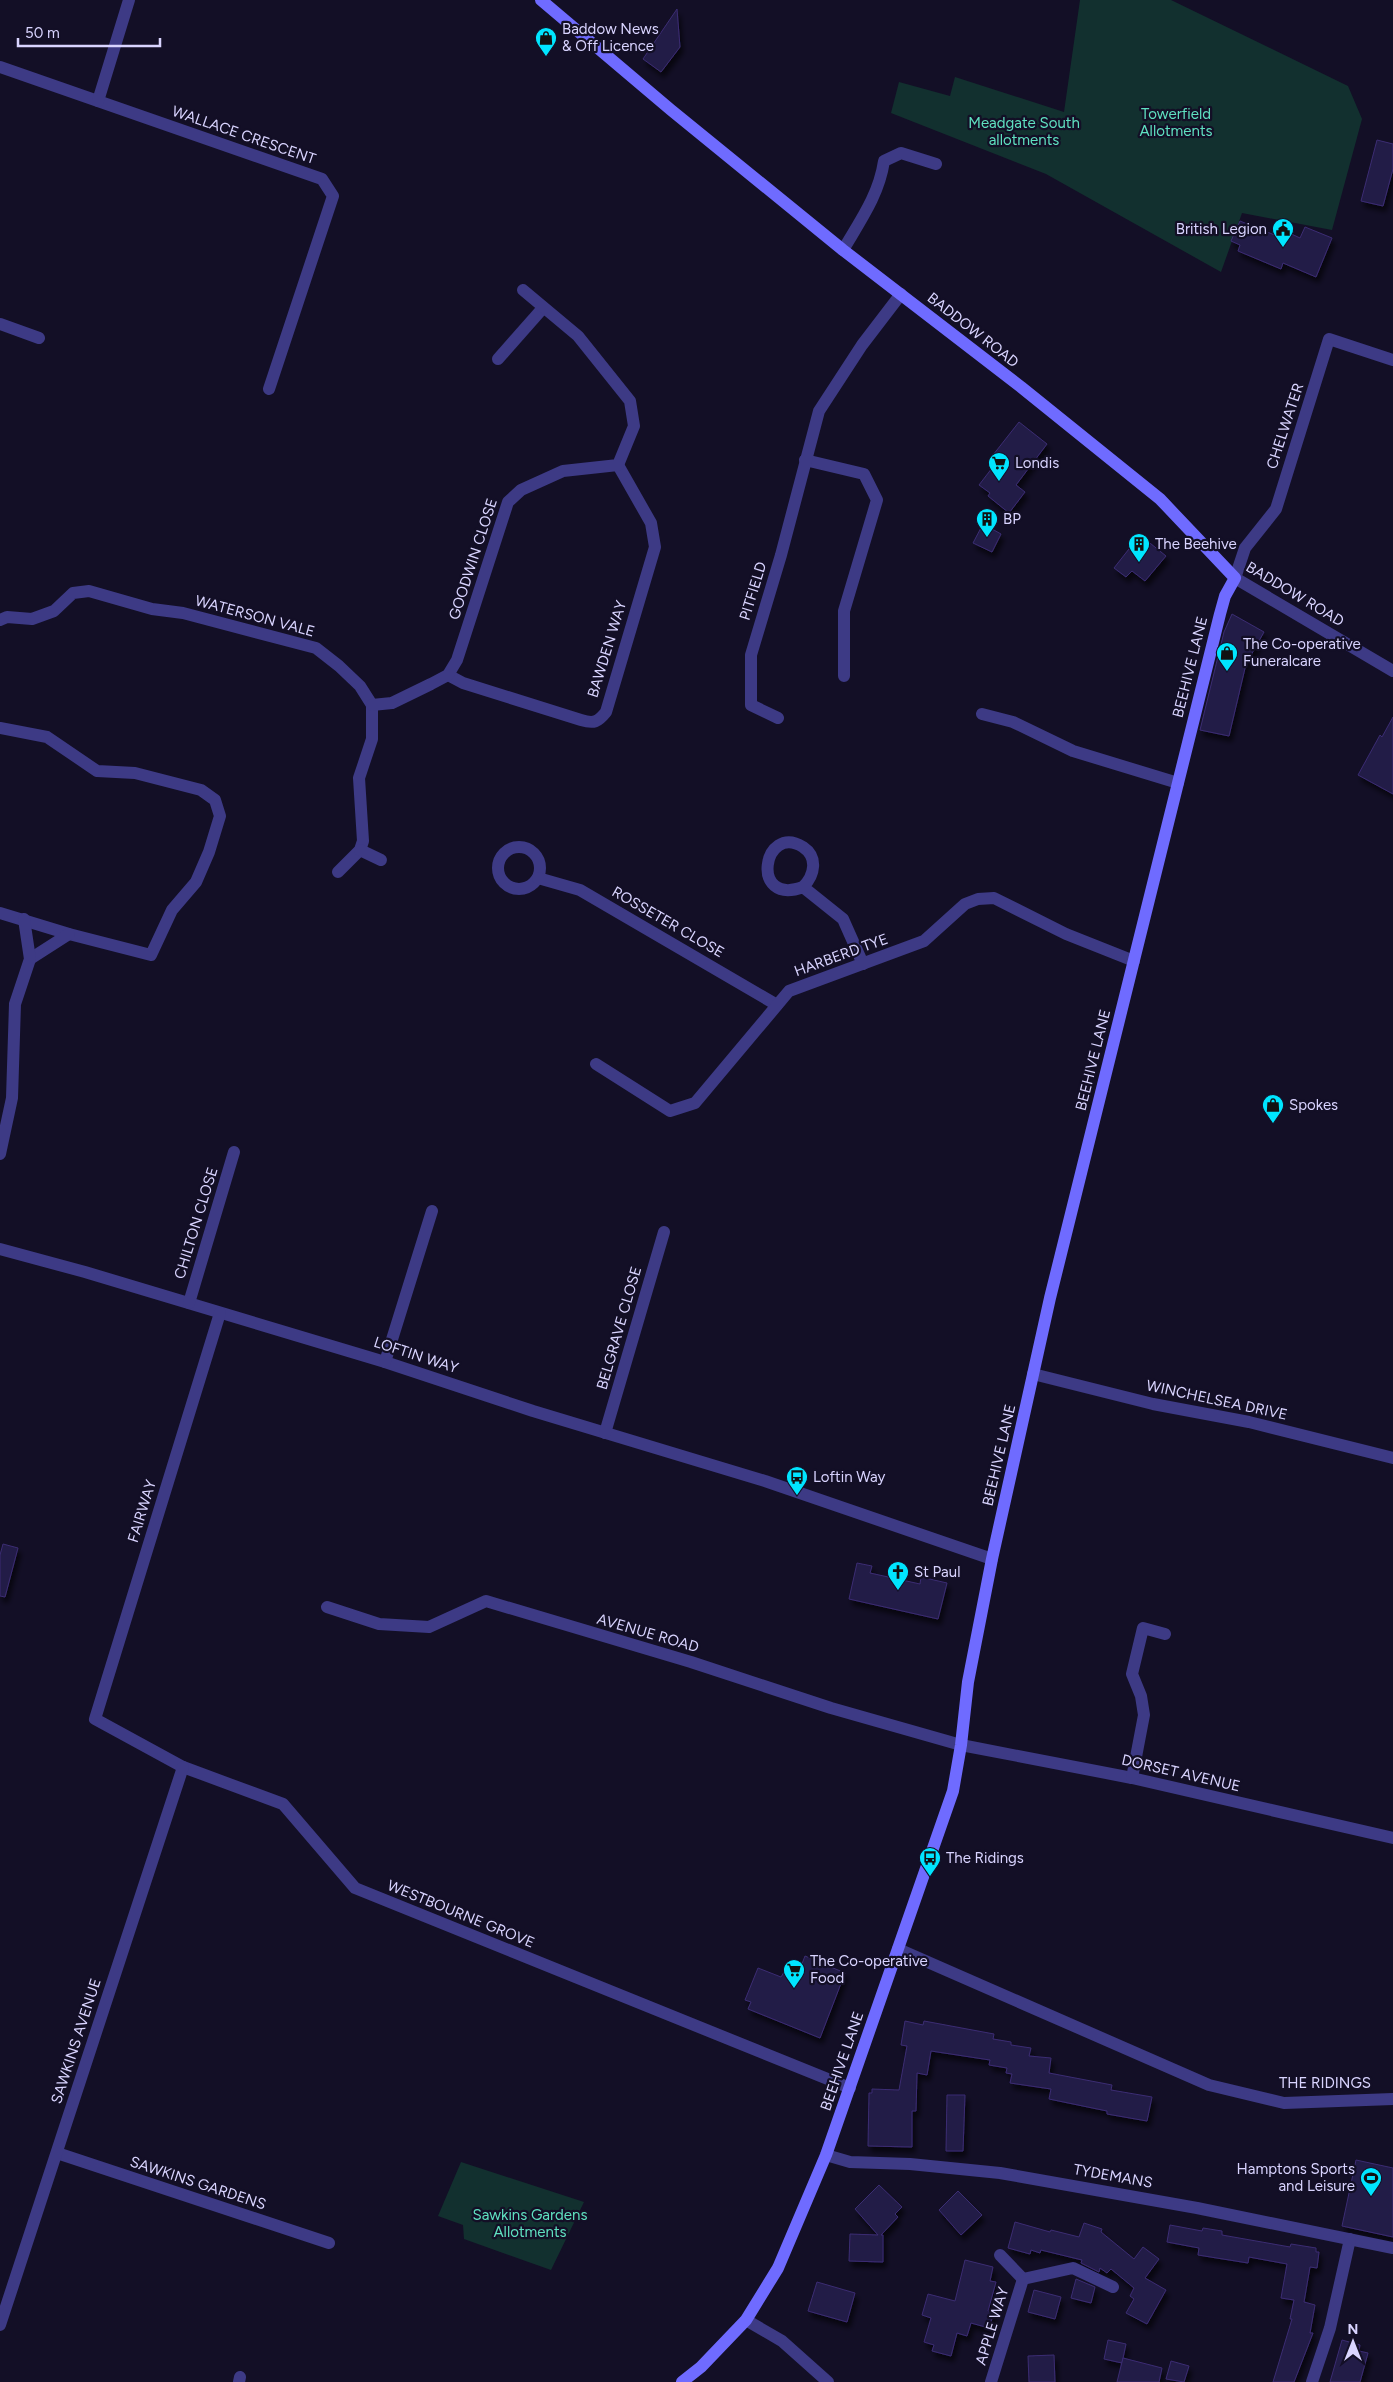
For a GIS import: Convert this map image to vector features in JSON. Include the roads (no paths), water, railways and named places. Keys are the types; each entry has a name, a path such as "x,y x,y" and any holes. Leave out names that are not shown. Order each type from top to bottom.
{"main road":[{"name":"BADDOW ROAD","path":"541,0 671,110 843,250 1021,387 1160,499 1235,578"},
{"name":"BEEHIVE LANE","path":"682,2382 701,2367 746,2320 778,2268 826,2155 953,1791 961,1745 968,1682 992,1559 1033,1374 1220,614 1225,596 1235,578"}],"street":[{"path":"98,101 129,0"},
{"name":"WALLACE CRESCENT","path":"0,68 322,179 334,196 269,389"},
{"path":"843,250 865,214 881,181 884,161 901,153 936,164"},
{"path":"523,290 578,336 630,401 634,426 618,465"},
{"name":"PITFIELD","path":"778,718 751,704 751,655 781,555 819,411 862,345 901,294"},
{"path":"498,360 543,308"},
{"path":"0,324 39,338"},
{"name":"CHELWATER","path":"1235,578 1245,548 1276,508 1330,339 1393,360"},
{"path":"806,460 864,474 877,500 844,611 844,676"},
{"name":"BAWDEN WAY","path":"448,675 463,683 591,723 599,720 606,712 655,547 651,523 618,465"},
{"name":"GOODWIN CLOSE","path":"448,675 457,660 511,496 544,478 563,471 618,465"},
{"name":"BADDOW ROAD","path":"1235,578 1393,671"},
{"name":"WATERSON VALE","path":"0,620 7,617 32,619 54,611 73,593 89,591 152,609 183,613 316,648 360,686 372,706"},
{"path":"338,872 360,850 363,836 359,778 372,739 372,706 392,703 448,675"},
{"path":"982,714 1013,722 1073,751 1178,783"},
{"path":"0,728 47,737 97,771 135,773 202,790 215,800 220,816 209,852 196,882 172,910 151,955 69,934 0,913"},
{"path":"360,850 381,860"},
{"name":"ROSSETER CLOSE","path":"538,878 580,890 777,1005"},
{"path":"803,887 843,919 863,964"},
{"name":"HARBERD TYE","path":"596,1064 670,1111 695,1103 789,991 924,942 965,904 978,899 994,898 1066,934 1134,961"},
{"path":"0,1154 12,1098 14,1004 30,959 24,919"},
{"path":"30,959 69,934"},
{"name":"CHILTON CLOSE","path":"189,1303 234,1152"},
{"path":"385,1362 432,1211"},
{"name":"BELGRAVE CLOSE","path":"605,1433 664,1232"},
{"name":"LOFTIN WAY","path":"0,1250 85,1272 385,1362 605,1433 766,1481 992,1559"},
{"name":"FAIRWAY","path":"94,1719 220,1313"},
{"name":"WINCHELSEA DRIVE","path":"1033,1374 1153,1404 1249,1422 1393,1458"},
{"name":"AVENUE ROAD","path":"327,1607 379,1624 429,1627 486,1602 691,1662 831,1708 961,1745"},
{"path":"1132,1778 1144,1715 1141,1696 1132,1674 1142,1628 1165,1634"},
{"name":"WESTBOURNE GROVE","path":"94,1719 183,1767 283,1804 354,1888 850,2088"},
{"name":"DORSET AVENUE","path":"961,1745 1132,1778 1393,1838"},
{"name":"SAWKINS AVENUE","path":"0,2325 183,1767"},
{"name":"THE RIDINGS","path":"898,1949 1209,2085 1284,2103 1393,2099"},
{"name":"SAWKINS GARDENS","path":"56,2153 329,2243"},
{"name":"TYDEMANS","path":"826,2155 850,2162 910,2164 1000,2173 1196,2208 1393,2248"},
{"path":"1312,2382 1330,2328 1350,2239"},
{"name":"APPLE WAY","path":"1000,2255 1023,2279"},
{"name":"APPLE WAY","path":"1023,2279 1073,2268 1113,2287"},
{"name":"APPLE WAY","path":"991,2382 1023,2279"},
{"path":"746,2320 782,2341 828,2382"}],"place":[{"name":"Baddow News & Off Licence","path":"546,57"},
{"name":"British Legion","path":"1283,248"},
{"name":"Londis","path":"999,482"},
{"name":"BP","path":"987,538"},
{"name":"The Beehive","path":"1139,563"},
{"name":"The Co-operative Funeralcare","path":"1227,672"},
{"name":"Spokes","path":"1273,1124"},
{"name":"Loftin Way","path":"797,1496"},
{"name":"St Paul","path":"898,1591"},
{"name":"The Ridings","path":"930,1877"},
{"name":"The Co-operative Food","path":"794,1989"},
{"name":"Hamptons Sports and Leisure","path":"1371,2197"}],"park label":[{"name":"Towerfield Allotments","path":"1176,122"},
{"name":"Meadgate South allotments","path":"1024,132"},
{"name":"Sawkins Gardens Allotments","path":"530,2224"}]}
